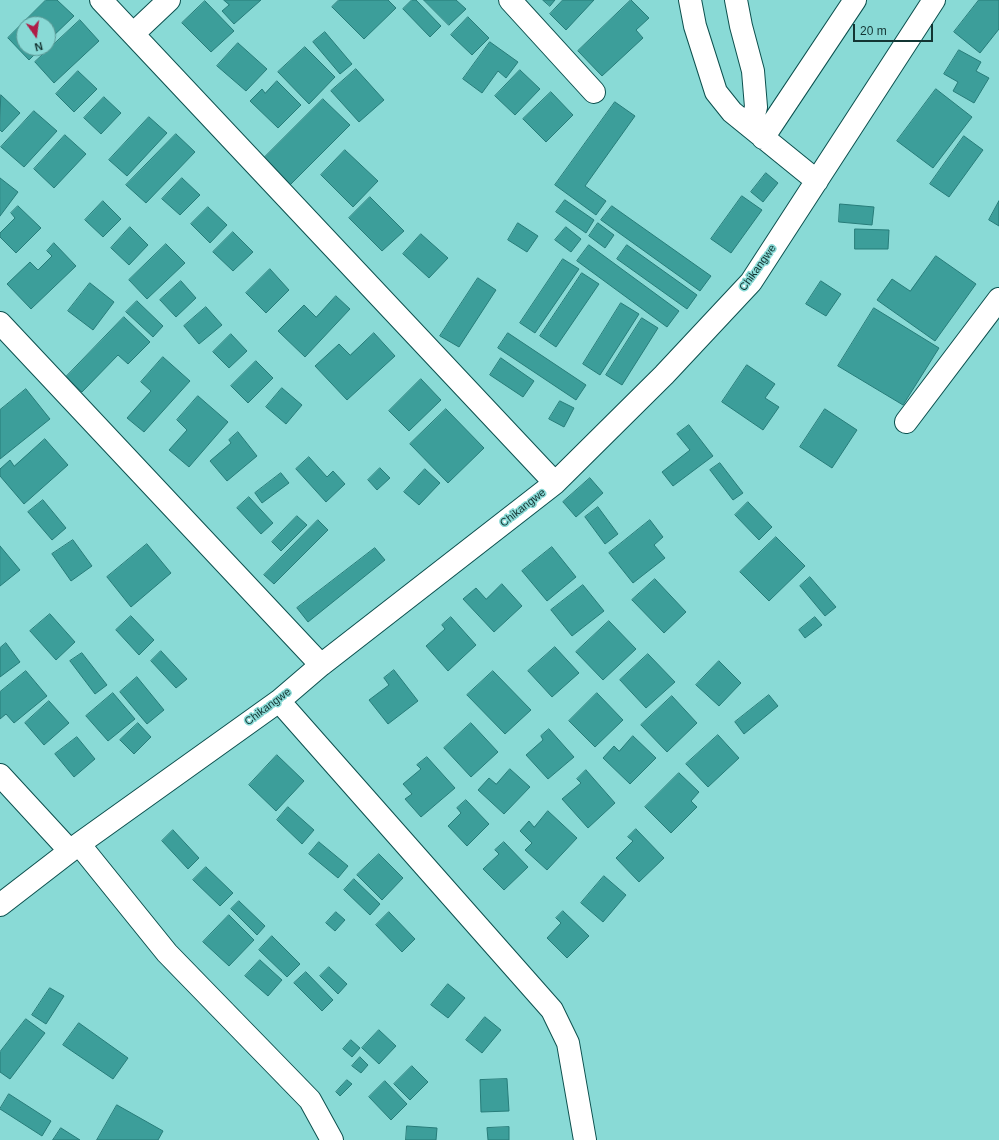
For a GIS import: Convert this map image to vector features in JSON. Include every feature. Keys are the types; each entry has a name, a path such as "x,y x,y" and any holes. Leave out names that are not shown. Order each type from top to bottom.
{"street":[{"path":"101,0 555,483"},
{"path":"133,34 169,0"},
{"path":"510,0 594,92"},
{"path":"690,0 695,26 716,92 732,112 817,181"},
{"path":"736,0 753,72 757,132"},
{"path":"757,132 855,0"},
{"name":"Chikangwe","path":"0,905 75,847 279,701 321,665 555,483 664,375 751,282 934,0"},
{"path":"906,422 999,299"},
{"path":"0,323 321,665"},
{"path":"279,701 552,1010 568,1043 586,1140"},
{"path":"0,775 75,847 167,953 310,1100 332,1140"}],"building":[{"path":"46,0 57,0 74,16 56,33 56,16 30,16"},
{"path":"224,0 261,0 234,24 222,11 229,5"},
{"path":"339,0 388,0 396,8 364,39 332,7"},
{"path":"412,0 416,0 441,26 430,37 403,9"},
{"path":"424,0 456,0 466,9 449,25"},
{"path":"543,0 555,0 550,6"},
{"path":"563,0 594,0 566,30 550,14"},
{"path":"631,0 649,18 636,30 643,38 602,76 578,51"},
{"path":"979,0 999,0 999,29 980,53 954,32"},
{"path":"205,1 234,31 211,52 182,23"},
{"path":"468,17 489,38 472,55 451,35"},
{"path":"80,20 99,41 54,83 35,62 41,56 56,56 56,42"},
{"path":"16,30 16,46 8,38"},
{"path":"325,32 352,64 340,74 313,42"},
{"path":"490,42 518,62 506,78 498,71 482,93 463,79"},
{"path":"238,43 267,69 246,91 217,66"},
{"path":"305,47 335,77 309,104 278,72"},
{"path":"959,50 981,62 976,71 989,78 974,103 953,91 958,82 944,74"},
{"path":"25,56 33,56 29,60"},
{"path":"356,69 384,100 359,122 331,91"},
{"path":"520,70 540,89 515,115 495,96"},
{"path":"78,71 97,89 74,112 56,94"},
{"path":"277,81 301,105 278,128 250,101 262,89 265,93"},
{"path":"936,89 972,117 933,168 897,141"},
{"path":"551,92 573,115 546,142 523,119"},
{"path":"1,95 20,113 2,132 0,130"},
{"path":"104,97 121,113 101,134 84,118"},
{"path":"323,99 350,125 287,188 260,162"},
{"path":"615,102 635,116 585,186 606,201 596,215 555,185"},
{"path":"34,111 57,131 24,167 1,147"},
{"path":"149,117 167,133 127,176 109,160"},
{"path":"176,134 195,152 146,203 126,185"},
{"path":"65,135 86,154 54,188 34,169"},
{"path":"964,136 983,150 949,197 930,184"},
{"path":"345,150 378,181 353,207 321,175"},
{"path":"766,173 778,183 763,202 751,192"},
{"path":"0,178 18,192 0,216"},
{"path":"182,178 200,195 180,215 162,199"},
{"path":"742,196 762,210 731,253 711,239"},
{"path":"370,197 404,231 382,251 349,218"},
{"path":"565,200 594,220 586,233 556,212"},
{"path":"103,201 121,219 103,237 85,220"},
{"path":"999,201 999,226 989,220"},
{"path":"840,204 874,207 872,225 839,222"},
{"path":"18,206 41,228 16,253 0,237 0,233 15,218 11,213"},
{"path":"612,206 711,276 700,291 601,220"},
{"path":"208,207 227,225 210,243 191,224"},
{"path":"518,223 538,236 527,252 508,240"},
{"path":"598,223 614,235 605,248 589,236"},
{"path":"130,227 148,245 129,265 111,248"},
{"path":"566,227 581,239 571,252 555,240"},
{"path":"855,229 889,230 888,249 855,249"},
{"path":"233,232 253,252 233,271 213,252"},
{"path":"421,234 448,258 429,278 403,254"},
{"path":"54,243 76,266 31,309 7,284 30,262 38,270 52,256 47,251"},
{"path":"166,244 185,263 147,299 129,280"},
{"path":"589,245 679,311 667,327 577,261"},
{"path":"627,245 697,295 687,309 617,259"},
{"path":"936,256 976,284 935,341 877,300 892,279 910,291"},
{"path":"563,259 579,269 535,333 520,323"},
{"path":"270,269 289,290 266,313 246,293"},
{"path":"582,273 599,284 556,347 540,336"},
{"path":"478,278 496,290 459,347 440,336"},
{"path":"181,281 196,298 176,317 160,300"},
{"path":"821,281 841,294 826,316 806,304"},
{"path":"90,283 114,302 93,330 68,311"},
{"path":"336,296 350,309 305,357 278,331 304,305 316,317"},
{"path":"137,301 163,326 153,337 126,312"},
{"path":"621,303 639,314 600,375 583,364"},
{"path":"206,307 222,325 199,344 184,326"},
{"path":"874,308 939,348 903,405 838,366"},
{"path":"124,317 150,342 128,364 118,355 82,392 66,377"},
{"path":"642,318 658,328 622,385 606,375"},
{"path":"374,333 395,356 347,400 315,366 339,344 350,355"},
{"path":"508,333 586,385 576,400 498,348"},
{"path":"231,334 247,351 229,368 213,352"},
{"path":"163,357 190,381 144,432 127,418 151,391 141,382"},
{"path":"501,358 534,381 523,397 490,375"},
{"path":"256,361 273,378 248,403 231,386"},
{"path":"747,365 775,384 765,398 779,407 763,430 722,402"},
{"path":"421,379 441,400 409,431 389,411"},
{"path":"282,388 302,405 286,424 266,407"},
{"path":"26,389 50,419 0,459 0,410"},
{"path":"198,396 228,422 189,467 169,450 187,430 177,420"},
{"path":"560,401 574,408 564,427 549,419"},
{"path":"446,409 484,448 448,483 410,444"},
{"path":"825,409 857,430 832,468 800,447"},
{"path":"689,425 713,456 673,486 662,472 690,450 677,434"},
{"path":"238,432 257,456 227,481 210,461 231,443 229,440"},
{"path":"45,439 68,465 24,504 0,476 0,469 10,460 14,466"},
{"path":"309,457 327,477 333,471 345,484 326,502 296,469"},
{"path":"720,463 743,493 733,500 710,470"},
{"path":"380,468 390,478 377,490 368,480"},
{"path":"425,469 440,483 419,505 404,492"},
{"path":"281,473 289,483 262,503 255,493"},
{"path":"590,478 603,493 576,517 563,502"},
{"path":"249,497 273,523 261,534 237,508"},
{"path":"43,500 66,528 52,540 28,512"},
{"path":"748,502 772,527 759,540 735,515"},
{"path":"598,507 618,534 605,544 585,517"},
{"path":"297,516 307,525 281,551 272,542"},
{"path":"318,520 328,530 274,584 264,575"},
{"path":"650,520 663,537 654,545 665,558 633,583 609,553"},
{"path":"776,537 805,566 769,601 740,572"},
{"path":"73,540 92,566 71,581 52,554"},
{"path":"147,544 171,573 131,607 107,577"},
{"path":"0,546 20,570 0,586"},
{"path":"552,547 576,577 547,601 522,571"},
{"path":"375,548 385,560 308,622 297,608"},
{"path":"810,577 836,607 825,616 800,586"},
{"path":"655,579 686,612 664,633 632,600"},
{"path":"502,584 522,606 494,632 463,599 476,588 486,599"},
{"path":"583,585 604,611 572,636 551,610"},
{"path":"50,614 75,642 56,660 30,631"},
{"path":"131,616 154,640 139,655 116,630"},
{"path":"451,617 476,645 448,671 426,646 445,629 442,625"},
{"path":"815,617 822,625 805,638 799,630"},
{"path":"609,621 636,649 603,680 576,652"},
{"path":"6,643 20,662 0,677 0,648"},
{"path":"555,647 579,673 552,697 528,671"},
{"path":"161,651 187,679 176,688 151,661"},
{"path":"82,653 107,685 95,694 70,661"},
{"path":"648,654 675,682 646,708 620,680"},
{"path":"719,661 741,683 719,706 696,685"},
{"path":"394,670 418,701 388,724 369,700 389,685 384,678"},
{"path":"26,671 47,696 14,723 6,714 0,719 0,692"},
{"path":"493,671 531,710 505,734 467,695"},
{"path":"137,677 164,710 147,724 120,692"},
{"path":"113,693 135,719 108,741 86,716"},
{"path":"597,693 623,720 595,747 569,721"},
{"path":"769,695 778,706 744,734 735,722"},
{"path":"672,696 697,723 667,752 641,725"},
{"path":"49,701 69,723 44,745 25,723"},
{"path":"138,723 151,737 134,754 120,740"},
{"path":"471,723 498,752 471,777 444,748"},
{"path":"549,729 574,757 548,779 526,755 543,740 541,736"},
{"path":"718,735 739,758 708,787 686,764"},
{"path":"633,736 656,758 630,784 603,758 614,746 619,751"},
{"path":"77,737 95,759 74,777 55,754"},
{"path":"277,755 304,781 276,811 249,785"},
{"path":"427,757 455,788 421,817 405,799 412,794 403,784 421,769 417,765"},
{"path":"510,769 530,787 504,814 478,790 489,778 496,784"},
{"path":"586,770 615,803 588,828 562,799 581,783 577,779"},
{"path":"679,773 699,792 691,801 697,807 671,833 645,807"},
{"path":"466,800 489,824 467,846 448,826 461,813 457,808"},
{"path":"288,807 314,830 302,844 277,820"},
{"path":"548,811 577,838 547,870 525,850 532,843 520,831 529,821 534,827"},
{"path":"636,829 664,858 639,882 616,858 633,841 628,837"},
{"path":"173,830 199,858 188,869 162,841"},
{"path":"319,842 348,866 338,878 309,854"},
{"path":"504,842 528,867 504,890 483,869 499,854 495,850"},
{"path":"379,854 403,878 382,900 357,875"},
{"path":"206,867 233,893 220,906 193,880"},
{"path":"604,876 626,895 603,922 581,903"},
{"path":"354,879 380,904 370,915 344,890"},
{"path":"239,901 265,926 257,935 231,909"},
{"path":"563,911 589,936 567,958 547,938 561,923 556,918"},
{"path":"336,912 345,920 335,931 326,923"},
{"path":"389,912 415,939 402,952 376,925"},
{"path":"229,915 254,940 229,966 203,942"},
{"path":"272,936 300,964 287,977 259,950"},
{"path":"260,960 282,980 268,996 245,976"},
{"path":"329,967 347,984 338,994 320,976"},
{"path":"306,972 333,1000 322,1011 294,983"},
{"path":"448,984 465,998 448,1018 431,1005"},
{"path":"50,988 64,996 46,1024 32,1015"},
{"path":"485,1017 501,1030 482,1053 466,1040"},
{"path":"26,1019 45,1033 10,1079 0,1072 0,1052"},
{"path":"79,1023 128,1058 113,1079 63,1045"},
{"path":"379,1030 396,1046 379,1064 362,1048"},
{"path":"351,1040 360,1048 352,1057 343,1049"},
{"path":"360,1057 368,1065 361,1073 352,1066"},
{"path":"412,1066 428,1082 410,1100 394,1084"},
{"path":"507,1079 509,1111 481,1112 480,1080"},
{"path":"347,1080 352,1084 340,1096 336,1092"},
{"path":"385,1081 407,1104 391,1120 369,1097"},
{"path":"9,1094 51,1121 42,1136 0,1109"},
{"path":"117,1105 163,1131 158,1140 97,1140"},
{"path":"407,1126 437,1128 436,1140 406,1140"},
{"path":"509,1127 509,1140 488,1140 487,1128"},
{"path":"61,1128 80,1140 53,1140"}]}
